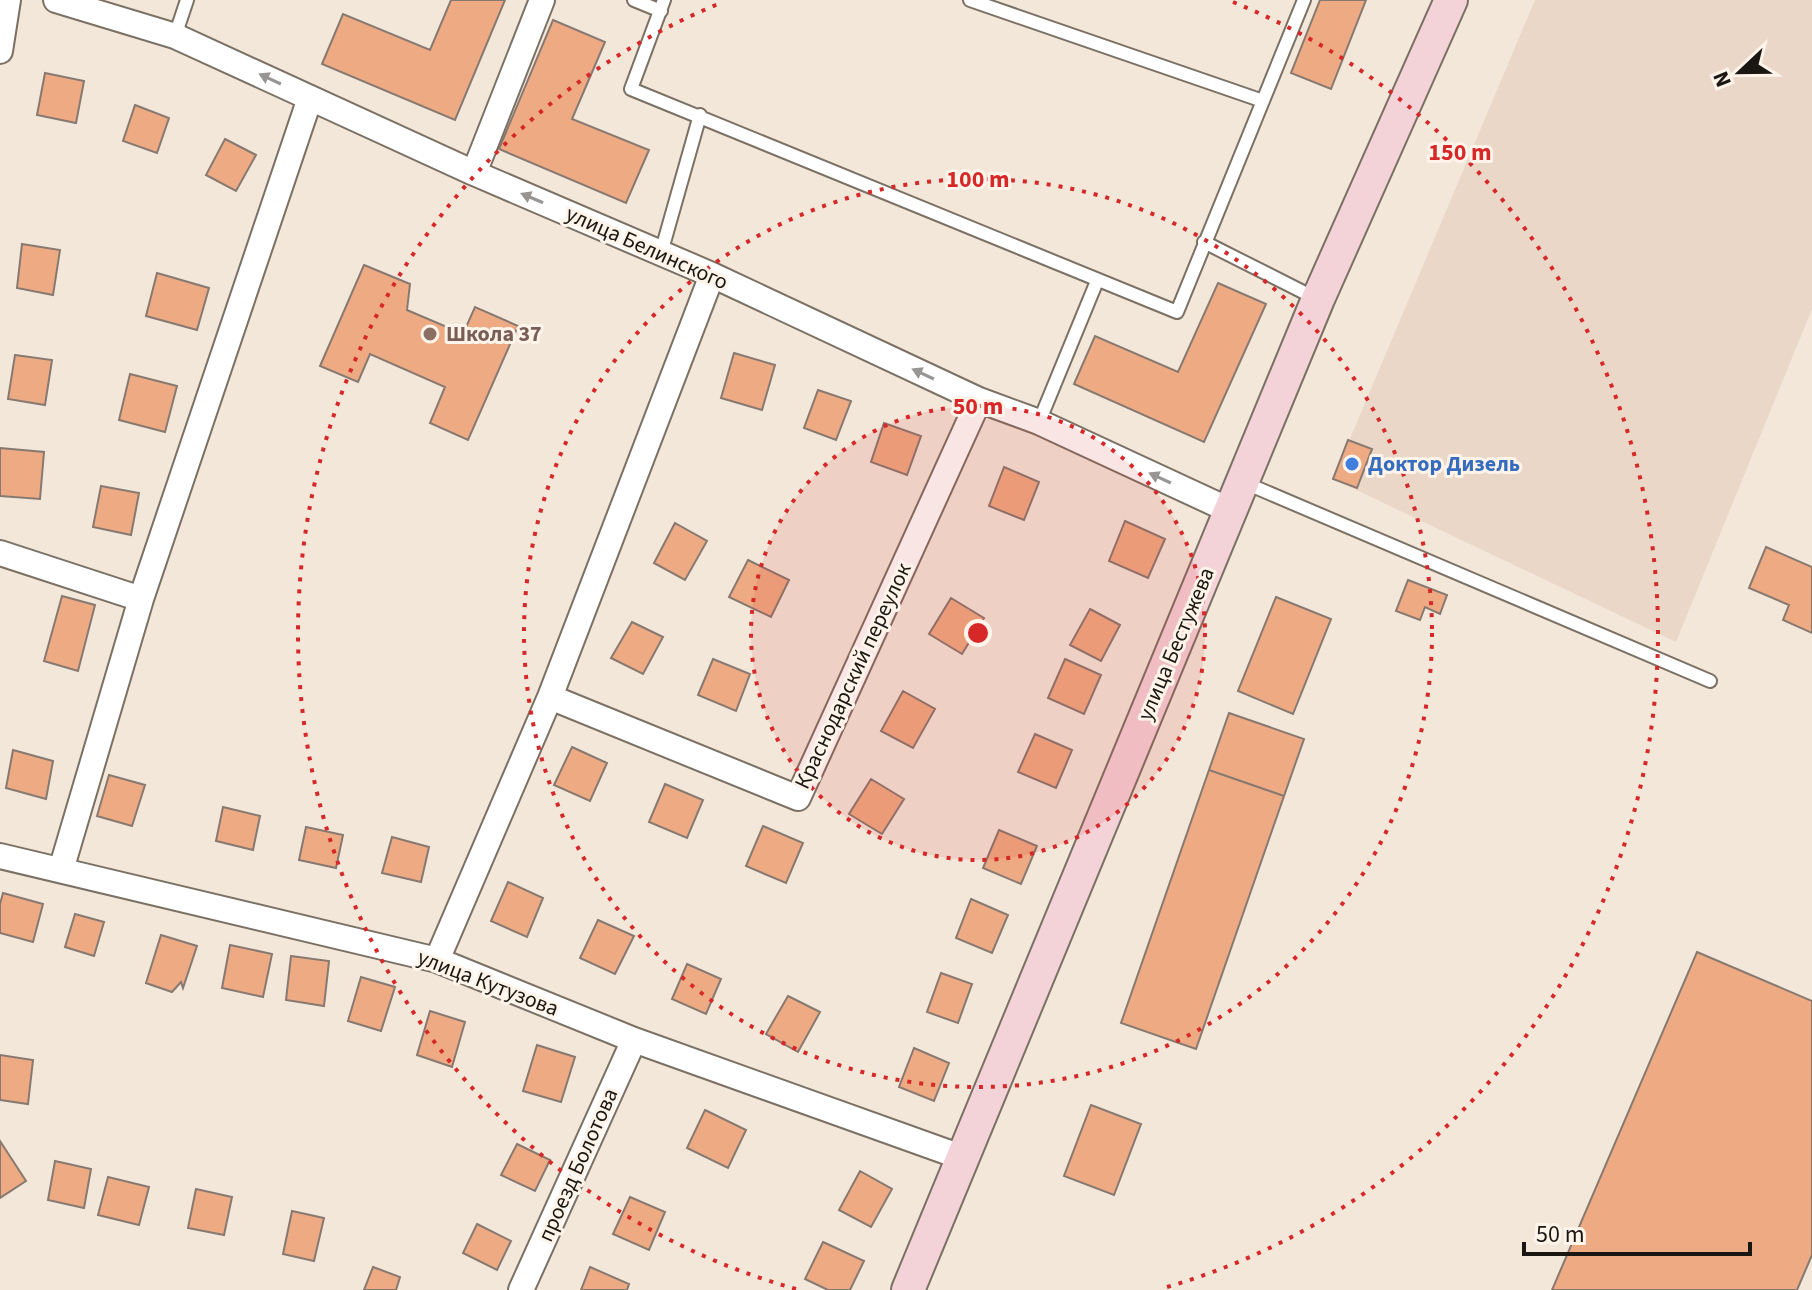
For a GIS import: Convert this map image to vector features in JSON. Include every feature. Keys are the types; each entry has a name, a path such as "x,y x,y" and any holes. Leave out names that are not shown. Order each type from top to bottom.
{"street":[{"path":"0,51 8,0"},
{"name":"улица Белинского","path":"56,0 175,36 474,173 712,275 979,400 1039,422 1231,511"},
{"path":"474,173 542,0"},
{"name":"улица Бестужева","path":"908,1290 1318,299 1451,0"},
{"path":"61,870 141,599 310,98"},
{"path":"437,960 550,697 712,275"},
{"name":"Краснодарский переулок","path":"550,697 798,798 979,400"},
{"path":"0,553 141,599"},
{"name":"улица Кутузова","path":"0,856 437,960 634,1040 961,1157"},
{"name":"проезд Болотова","path":"521,1290 634,1040"}],"lane":[{"path":"175,36 187,0"},
{"path":"634,0 662,5 631,89 1177,312 1304,0"},
{"path":"970,0 1263,101"},
{"path":"661,253 700,115"},
{"path":"1204,242 1318,299"},
{"path":"1039,422 1097,281"},
{"path":"1243,482 1710,681"}],"shaded area":[{"path":"1535,0 1812,0 1812,309 1676,642 1333,479"}],"building":[{"path":"451,0 505,0 455,120 322,64 343,14 430,50"},
{"path":"1320,0 1366,0 1331,89 1291,73"},
{"path":"553,20 605,42 572,119 649,150 626,203 499,149"},
{"path":"45,73 84,81 76,123 37,115"},
{"path":"135,105 169,118 157,153 123,141"},
{"path":"225,139 256,155 236,191 206,175"},
{"path":"22,244 60,250 53,295 17,288"},
{"path":"364,265 410,284 407,310 463,334 475,307 518,326 468,440 430,423 445,387 370,354 358,382 320,366"},
{"path":"157,273 209,288 197,330 146,316"},
{"path":"1218,283 1266,304 1204,442 1074,384 1095,336 1178,372"},
{"path":"734,353 775,365 762,410 721,398"},
{"path":"15,355 52,360 45,405 8,399"},
{"path":"130,374 177,386 165,432 119,420"},
{"path":"818,390 851,401 836,440 804,428"},
{"path":"884,423 921,436 907,475 871,462"},
{"name":"Доктор Дизель","path":"1348,440 1372,449 1357,488 1333,479"},
{"path":"0,448 44,452 40,499 0,496"},
{"path":"1004,467 1039,482 1024,520 989,506"},
{"path":"101,486 139,493 131,535 93,527"},
{"path":"1125,521 1165,539 1148,578 1109,561"},
{"path":"675,523 707,541 685,580 654,563"},
{"path":"1766,547 1812,567 1812,633 1783,620 1789,605 1749,588"},
{"path":"748,560 789,580 771,617 729,597"},
{"path":"1408,580 1447,595 1440,614 1425,607 1420,620 1396,611"},
{"path":"62,596 95,605 78,671 44,661"},
{"path":"1276,597 1331,619 1293,714 1238,691"},
{"path":"951,598 984,618 962,654 929,634"},
{"path":"1090,609 1120,625 1101,661 1070,645"},
{"path":"632,622 663,637 643,674 611,658"},
{"path":"713,659 750,674 736,711 698,695"},
{"path":"1065,659 1101,675 1084,714 1048,698"},
{"path":"903,691 935,709 913,748 881,731"},
{"path":"1229,713 1304,739 1284,796 1209,770"},
{"path":"1035,734 1072,750 1056,788 1018,772"},
{"path":"572,747 607,763 590,801 554,785"},
{"path":"13,750 53,761 46,799 6,788"},
{"path":"1209,770 1284,796 1196,1049 1121,1023"},
{"path":"109,775 145,785 132,826 97,816"},
{"path":"871,779 904,799 882,834 849,814"},
{"path":"665,784 703,800 687,838 649,822"},
{"path":"223,807 260,816 253,850 216,841"},
{"path":"763,826 803,843 786,883 746,866"},
{"path":"306,827 343,835 336,868 299,860"},
{"path":"999,830 1037,846 1021,884 983,868"},
{"path":"392,837 429,847 421,882 382,873"},
{"path":"508,882 543,898 527,937 491,921"},
{"path":"3,893 43,904 33,942 0,933"},
{"path":"971,899 1008,915 992,953 956,938"},
{"path":"75,914 104,922 94,956 65,947"},
{"path":"598,920 634,936 615,974 580,958"},
{"path":"161,935 197,946 183,988 181,982 172,992 146,983"},
{"path":"230,945 272,954 263,997 222,988"},
{"path":"1697,952 1812,1001 1812,1255 1797,1290 1552,1290"},
{"path":"291,956 329,961 324,1006 286,1000"},
{"path":"687,964 721,979 706,1014 672,999"},
{"path":"941,973 972,984 958,1023 927,1012"},
{"path":"361,977 395,987 381,1031 348,1021"},
{"path":"788,996 820,1012 798,1052 766,1034"},
{"path":"430,1011 465,1022 452,1067 417,1055"},
{"path":"537,1045 575,1057 561,1102 523,1091"},
{"path":"914,1048 949,1063 934,1101 899,1087"},
{"path":"0,1055 33,1060 28,1104 0,1100"},
{"path":"1091,1105 1141,1124 1114,1195 1064,1176"},
{"path":"705,1110 746,1130 728,1168 687,1148"},
{"path":"0,1141 26,1181 0,1198"},
{"path":"517,1144 550,1160 535,1191 501,1175"},
{"path":"55,1161 91,1169 84,1208 48,1200"},
{"path":"860,1171 892,1189 871,1227 839,1210"},
{"path":"108,1177 149,1187 139,1225 98,1215"},
{"path":"196,1189 232,1197 224,1235 188,1228"},
{"path":"630,1197 665,1212 649,1250 613,1234"},
{"path":"292,1211 324,1218 314,1261 283,1254"},
{"path":"477,1224 511,1241 497,1270 463,1253"},
{"path":"823,1242 864,1261 850,1290 828,1290 805,1279"},
{"path":"373,1267 400,1277 396,1290 364,1290"},
{"path":"590,1267 629,1284 627,1290 581,1290"}],"place":[{"name":"Школа 37","path":"430,334"},
{"name":"Доктор Дизель","path":"1352,464"}]}
